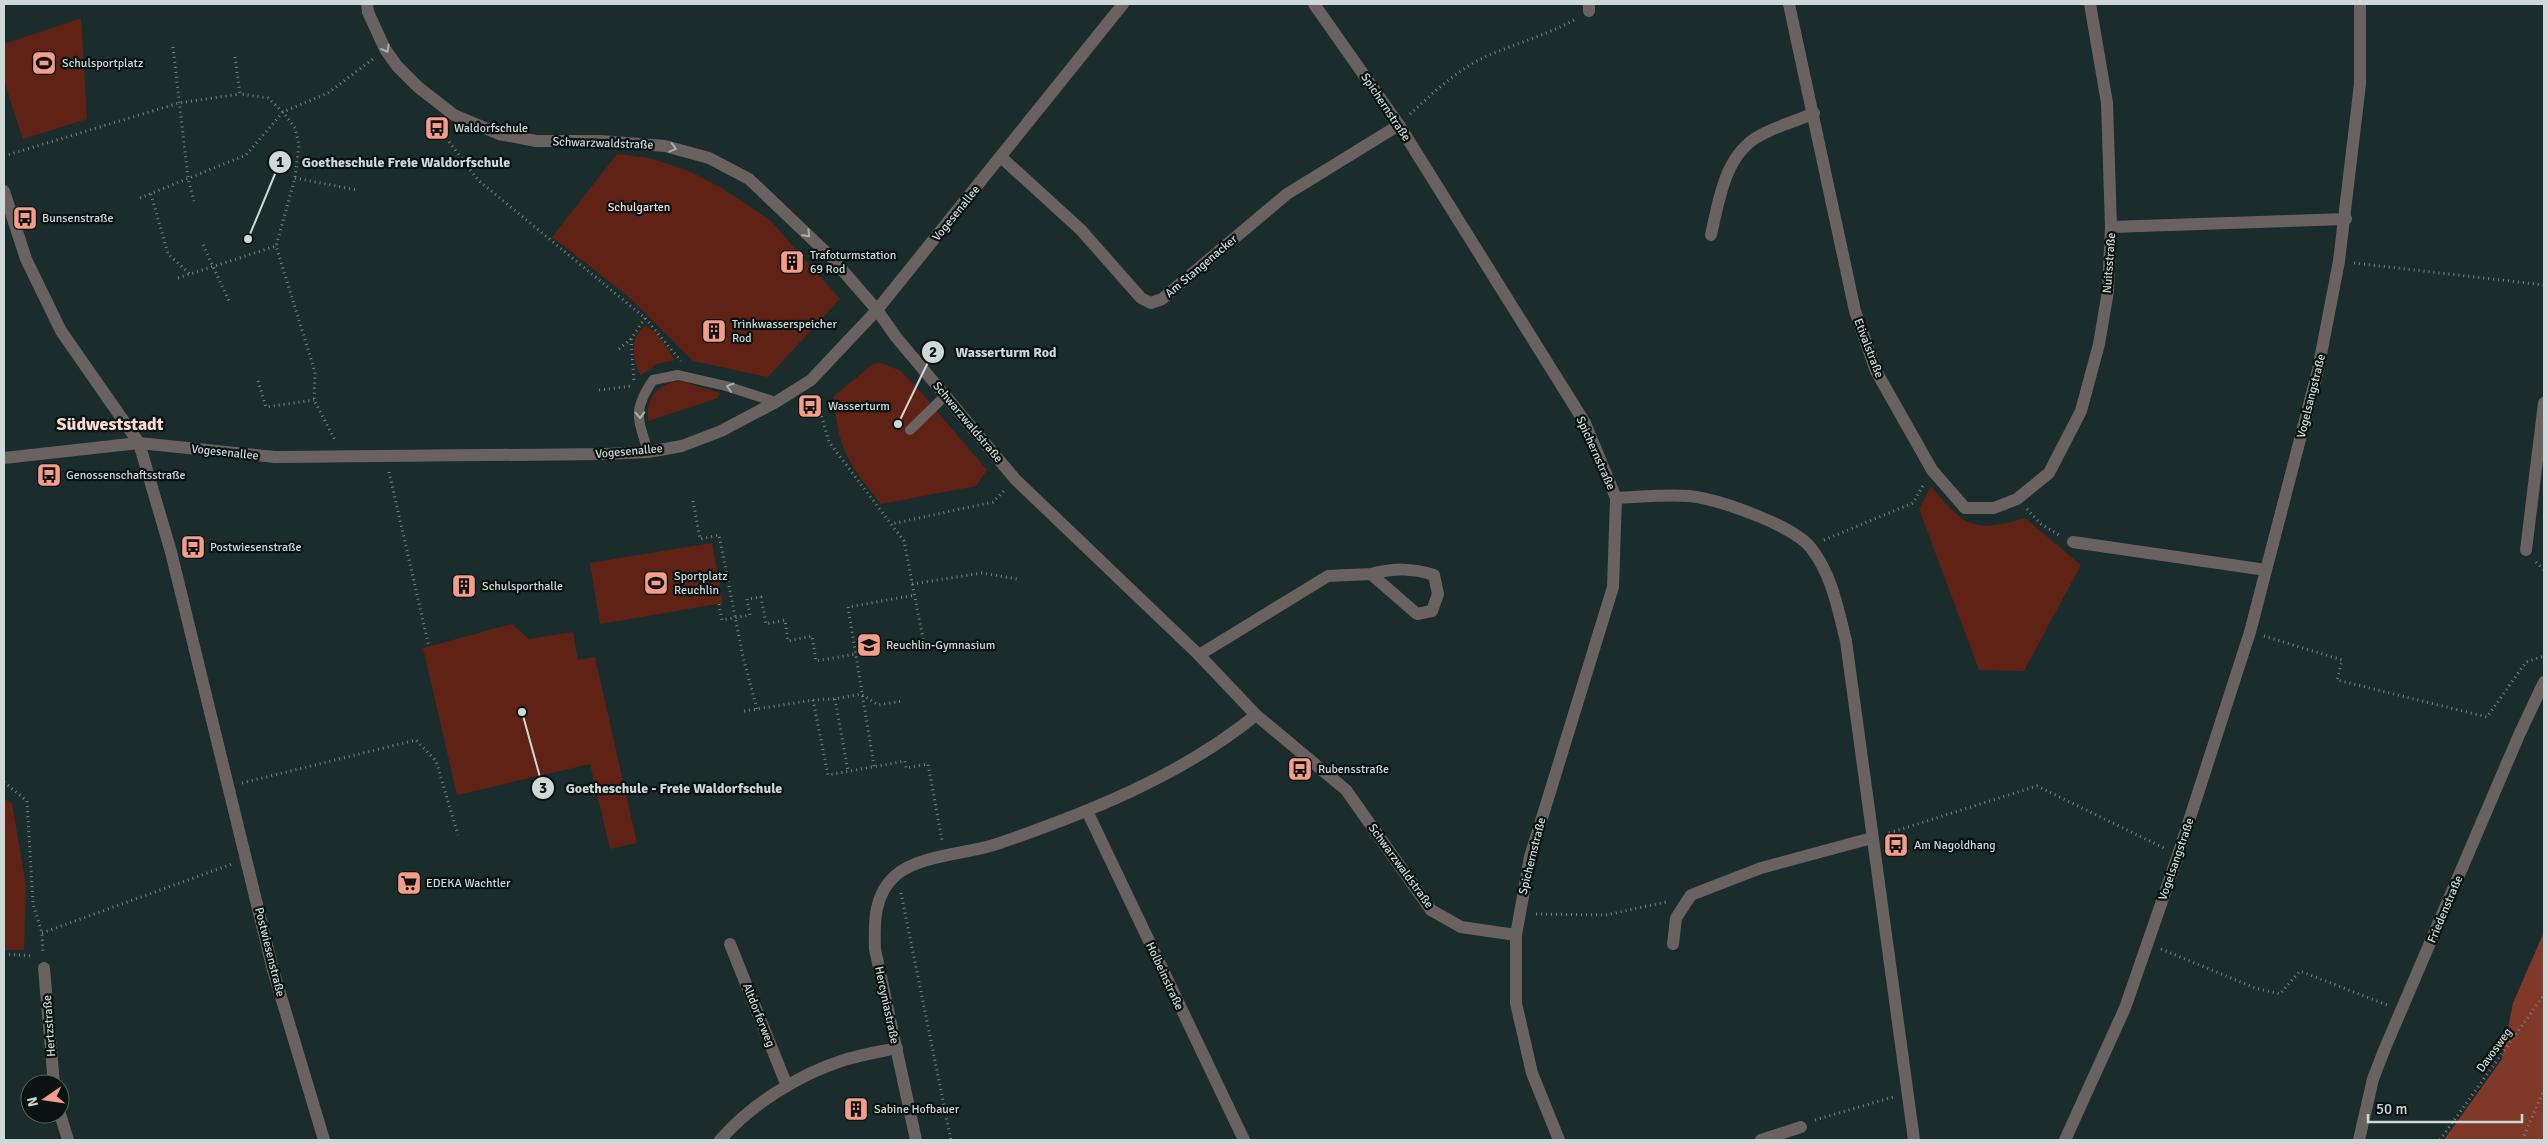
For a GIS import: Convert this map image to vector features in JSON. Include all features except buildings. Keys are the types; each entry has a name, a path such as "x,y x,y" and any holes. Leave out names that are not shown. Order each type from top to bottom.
{"street":[{"name":"Schwarzwaldstraße","path":"367,4 368,12 385,50 397,66 418,87 454,115 500,134 536,141 600,141 666,146 709,158 749,179 830,256 877,310 896,337 1015,479 1199,655 1256,714 1346,790 1431,910 1461,927 1516,935"},
{"name":"Vogesenallee","path":"4,458 139,443 275,457 580,455 648,452 682,446 721,431 776,402 811,380 877,310 1123,4"},
{"name":"Spichernstraße","path":"1314,4 1399,125 1585,423 1616,498 1613,588 1530,857 1518,914 1516,935"},
{"name":"Etivalstraße","path":"1789,4 1855,311 1876,371 1932,470 1965,508 1994,508 2017,499"},
{"name":"Nuitsstraße","path":"2017,499 2049,473 2081,411 2099,344 2108,292 2111,227 2107,103 2090,4"},
{"name":"Vogelsangstraße","path":"2064,1140 2124,1008 2178,855 2250,632 2318,370 2339,262 2346,219 2360,84 2360,4"},
{"path":"1711,235 1730,167 1740,151 1759,136 1814,114"},
{"name":"Am Stangenacker","path":"1001,157 1081,230 1141,298 1151,303 1162,299 1287,194 1399,125"},
{"path":"4,191 26,259 61,331 139,443"},
{"path":"2111,227 2346,219"},
{"path":"2526,550 2544,402"},
{"name":"Postwiesenstraße","path":"139,443 171,552 273,970 324,1140"},
{"path":"1616,498 1690,496 1754,514 1779,525 1810,547 1830,582 1846,641 1914,1140"},
{"path":"2073,542 2084,546 2266,570"},
{"path":"1199,655 1328,576 1371,574 1391,569 1419,570 1434,575 1438,594 1432,611 1417,614 1371,574"},
{"name":"Friedenstraße","path":"2359,1140 2373,1079 2385,1048 2519,735 2544,682"},
{"path":"897,874 914,865 994,845 1087,811 1182,765 1226,739 1256,714"},
{"name":"Holbeinstraße","path":"1087,811 1244,1140"},
{"path":"1673,944 1676,918 1691,895 1761,868 1872,838"},
{"name":"Hercyniastraße","path":"897,874 887,885 878,902 875,925 876,949 916,1140"},
{"path":"1516,935 1516,1003 1532,1073 1559,1140"},
{"name":"Altdorferweg","path":"730,944 787,1086"},
{"name":"Hertzstraße","path":"44,968 53,1074"},
{"path":"720,1140 735,1123 787,1086 841,1061 897,1048"},
{"path":"63,1124 68,1140"},
{"path":"1761,1140 1801,1127"}],"lane":[{"path":"648,452 639,416 640,399 654,380 678,375 695,378 776,402"},
{"path":"910,430 946,395"}],"path":[{"path":"1399,125 1442,85 1486,56 1550,33 1589,8"},
{"path":"173,47 188,178 194,201"},
{"path":"235,57 240,94"},
{"path":"140,198 246,155 282,112 328,93 366,64"},
{"path":"4,156 179,103 240,94 268,98 295,128 299,145 295,178 276,246 315,372 314,400 344,456"},
{"path":"433,120 478,180 645,318 695,378"},
{"path":"295,178 357,190"},
{"path":"151,194 168,254 191,275"},
{"path":"203,245 230,303"},
{"path":"178,278 276,246"},
{"path":"2339,262 2544,286"},
{"path":"619,349 631,339 645,318"},
{"path":"631,339 635,386 640,399"},
{"path":"811,380 829,442 904,541 925,649"},
{"path":"258,381 266,406 314,400"},
{"path":"599,390 635,386"},
{"path":"385,456 429,647"},
{"path":"1835,534 1913,503 1932,470"},
{"path":"891,524 993,502 1015,479"},
{"path":"2017,499 2041,524 2073,542"},
{"path":"692,501 700,539 719,535 735,618 757,710"},
{"path":"912,584 982,573 1017,579"},
{"path":"874,766 847,607 914,595"},
{"path":"719,604 722,620 735,618 750,615 747,599 761,597 766,624 785,620 788,641 812,636 816,661 856,654"},
{"path":"2250,632 2342,660 2337,680 2487,717 2526,662 2544,656"},
{"path":"744,711 861,694 878,705 903,701"},
{"path":"835,699 848,771"},
{"path":"813,700 828,775 893,762 905,761 906,768 928,764 945,856"},
{"path":"229,786 416,740 436,761 458,835"},
{"path":"4,782 26,801 33,904 42,933 44,957 4,954"},
{"path":"1872,838 2037,786 2178,855"},
{"path":"42,933 247,859"},
{"path":"897,874 951,1140"},
{"path":"1518,914 1606,915 1656,905"},
{"path":"2146,943 2256,988 2280,994 2300,971 2390,1007"},
{"name":"Davosweg","path":"2440,1140 2544,995"},
{"path":"2522,1140 2544,1090"},
{"path":"1821,1117 1907,1093"}],"green space":[{"name":"Schulsportplatz","path":"81,18 87,119 23,139 4,81 4,44"},
{"name":"Schulgarten","path":"617,154 649,158 687,170 720,187 771,221 840,299 768,377 693,361 629,297 552,237"},
{"path":"644,326 658,336 675,360 657,364 641,375 636,363 634,344 636,336"},
{"path":"881,363 899,370 913,383 987,470 976,486 881,504 870,490 853,466 842,443 838,429 834,396 873,364"},
{"path":"681,381 720,393 718,398 648,421 649,405 655,393 666,385"},
{"path":"1931,486 1952,510 1971,523 1993,525 2025,518 2081,565 2024,671 1979,670 1919,509"},
{"name":"Sportplatz Reuchlin","path":"712,543 723,603 600,624 590,563"},
{"path":"512,624 529,639 573,632 578,660 595,657 637,843 610,849 590,764 457,795 423,648"},
{"path":"4,799 12,803 26,886 24,950 4,950"}],"shaded area":[{"path":"2544,932 2544,1140 2444,1140 2502,1059 2513,1003"}],"place":[{"name":"Schulsportplatz","path":"44,63"},
{"name":"Waldorfschule","path":"437,128"},
{"name":"Bunsenstraße","path":"25,218"},
{"name":"Goetheschule Freie Waldorfschule","path":"248,239"},
{"name":"Trafoturmstation 69 Rod","path":"792,262"},
{"name":"Trinkwasserspeicher Rod","path":"714,331"},
{"name":"Wasserturm","path":"810,406"},
{"name":"Wasserturm Rod","path":"898,424"},
{"name":"Genossenschaftsstraße","path":"49,475"},
{"name":"Postwiesenstraße","path":"193,547"},
{"name":"Sportplatz Reuchlin","path":"656,583"},
{"name":"Schulsporthalle","path":"464,586"},
{"name":"Reuchlin-Gymnasium","path":"869,645"},
{"name":"Goetheschule - Freie Waldorfschule","path":"522,712"},
{"name":"Rubensstraße","path":"1300,769"},
{"name":"Am Nagoldhang","path":"1896,845"},
{"name":"EDEKA Wachtler","path":"409,883"},
{"name":"Sabine Hofbauer","path":"856,1109"}],"district":[{"name":"Südweststadt","path":"110,424"}]}
